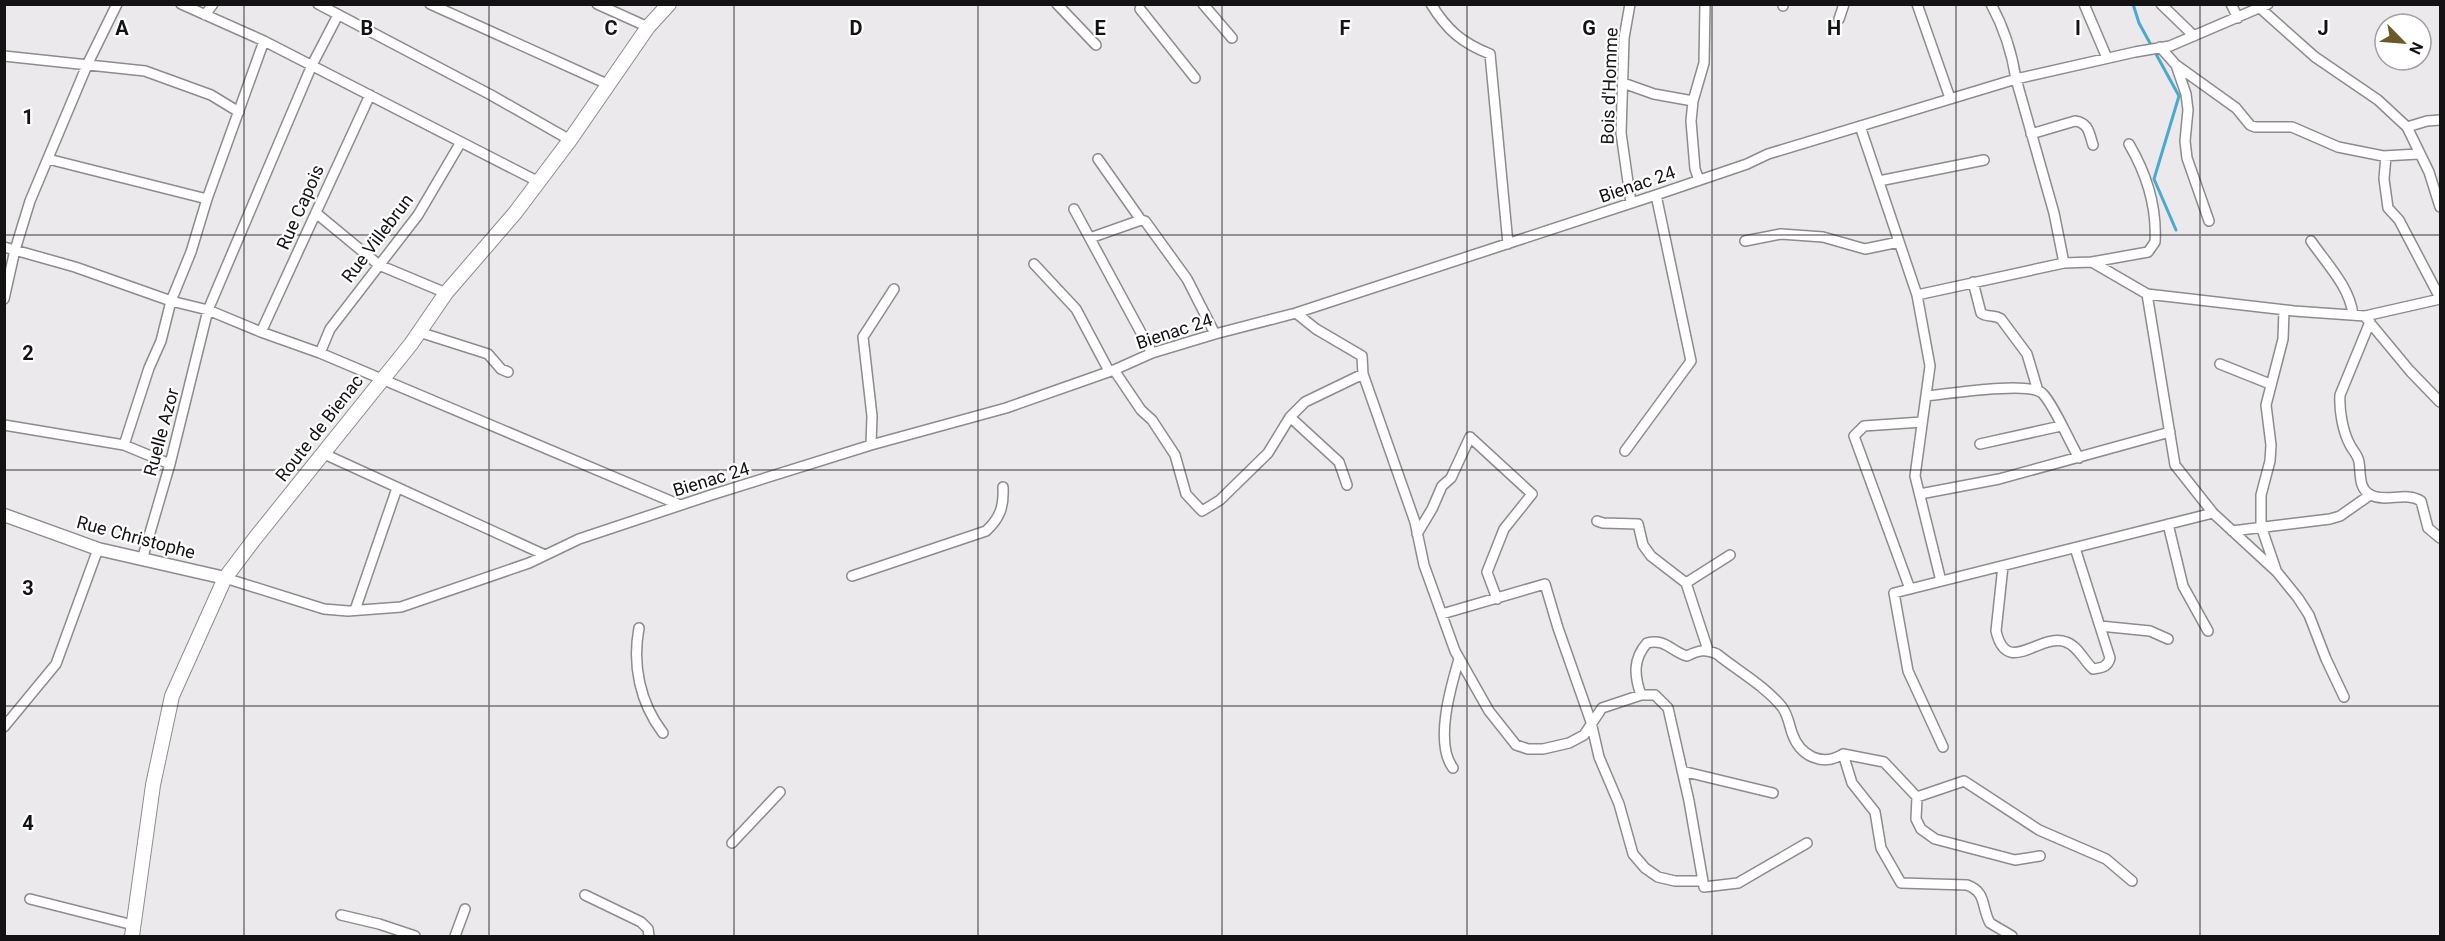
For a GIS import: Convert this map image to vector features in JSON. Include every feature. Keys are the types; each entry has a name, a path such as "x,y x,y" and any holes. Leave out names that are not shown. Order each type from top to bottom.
{"main road":[{"name":"Route de Bienac","path":"133,931 153,785 172,696 225,578 419,332 446,293 515,213 570,140 648,27 669,4"}],"street":[{"path":"4,299 15,250 30,201 88,63 117,4"},
{"path":"181,4 264,41 537,181"},
{"path":"205,15 213,4"},
{"path":"318,4 491,95 570,140"},
{"path":"430,4 607,84"},
{"path":"597,4 648,27"},
{"path":"1057,4 1096,45"},
{"path":"1203,4 1232,38"},
{"path":"1431,4 1444,24 1468,45 1490,54 1508,244"},
{"name":"Bois d'Homme","path":"1630,4 1624,38 1621,132 1631,203"},
{"path":"1699,180 1695,169 1692,142 1693,101 1704,63 1705,4"},
{"path":"1839,20 1844,4"},
{"path":"1917,4 1950,98"},
{"path":"1991,4 2000,21 2013,62 2054,213 2064,263"},
{"path":"2084,4 2107,58"},
{"path":"2161,4 2194,36"},
{"path":"2231,4 2238,18"},
{"path":"2264,6 2315,57 2378,100 2407,127 2418,154 2429,172 2440,207"},
{"name":"Bienac 24","path":"225,578 324,609 355,610 401,607 462,587 545,555 579,539 680,505 871,445 1006,408 1152,353 1215,334 1296,314 1656,195 1768,154 2016,79 2165,47 2264,6"},
{"path":"1140,9 1195,78"},
{"name":"Ruelle Azor","path":"142,560 170,464 208,310 312,65 338,15"},
{"path":"124,444 149,368 161,341 171,301 191,252 207,199 264,41"},
{"path":"2165,47 2176,64 2186,94 2187,158 2209,221"},
{"path":"4,56 88,63 145,71 211,96 239,112"},
{"path":"2176,64 2222,96 2255,128 2292,127 2314,134 2338,147 2386,156 2418,154"},
{"path":"1623,83 1654,94 1693,101"},
{"name":"Rue Capois","path":"261,332 370,95"},
{"path":"2407,127 2440,120"},
{"path":"2031,134 2075,121 2082,122 2087,126 2093,145"},
{"path":"1860,126 1917,295 1930,366 1915,476 1941,581"},
{"name":"Rue Villebrun","path":"320,353 330,329 418,215 462,142"},
{"path":"1917,295 2064,263 2092,262 2148,252 2156,242 2148,182 2142,165 2129,144"},
{"path":"2092,262 2146,294 2284,310 2353,315 2367,319 2440,298 2398,220 2388,208 2385,179 2386,156"},
{"path":"48,159 207,199"},
{"path":"1098,159 1141,220 1145,221 1187,279 1215,334"},
{"path":"1879,181 1984,160"},
{"path":"2429,172 2440,172"},
{"path":"1625,451 1691,361 1656,195"},
{"path":"1074,209 1152,353"},
{"path":"315,213 379,265 446,293"},
{"path":"1090,238 1141,220"},
{"path":"1745,241 1781,234 1823,237 1865,249 1899,242"},
{"path":"2311,241 2349,297 2353,315"},
{"path":"4,247 75,267 171,301 208,310 320,353 680,505"},
{"path":"1034,264 1076,309 1111,370 1141,410 1152,420 1175,455 1186,494 1202,511 1220,500 1268,453 1290,417 1305,402 1363,374"},
{"path":"1973,282 1981,313 2001,319 2027,354 2038,391 2047,400 2079,458"},
{"path":"871,445 872,416 863,337 894,289"},
{"path":"2146,294 2175,465 2213,513 2277,572 2298,598 2309,615 2344,697"},
{"path":"2277,572 2261,526 2261,495 2270,461 2271,445 2266,405 2281,348 2284,310"},
{"path":"1296,314 1316,329 1362,356 1363,374 1417,534 1424,565 1459,659 1489,711 1516,745 1543,749 1569,743 1584,735 1602,708 1641,695 1655,695 1668,708 1704,887 1738,883 1807,843"},
{"path":"2367,319 2410,371 2440,402"},
{"path":"2367,319 2343,387 2340,405 2346,433 2359,461 2361,480 2370,495 2376,497 2416,498 2423,507 2428,528 2440,538"},
{"path":"419,332 488,354 501,369 507,372"},
{"path":"2220,364 2270,384"},
{"path":"1926,396 2008,388 2038,391"},
{"path":"1290,417 1339,462 1347,485"},
{"path":"1910,589 1854,436 1864,426 1922,422"},
{"path":"4,424 124,444 170,464"},
{"path":"1980,444 2061,426"},
{"path":"1920,494 1999,478 2170,432"},
{"path":"1417,534 1442,486 1451,478 1470,437 1532,494 1504,529 1487,572 1497,599"},
{"path":"322,453 545,555"},
{"path":"852,576 986,531 997,520 1004,504 1003,487"},
{"path":"355,610 397,488"},
{"path":"2232,531 2330,519 2340,516 2370,495"},
{"path":"1943,747 1908,671 1894,593 2213,513"},
{"name":"Rue Christophe","path":"4,515 98,549 225,578"},
{"path":"1597,521 1603,524 1638,524 1643,545 1686,582 1708,650"},
{"path":"2168,524 2183,586 2208,631"},
{"path":"2003,566 1996,631 1998,640 2010,652 2021,653 2049,641 2065,642 2072,645 2093,669 2104,668 2110,658 2075,548"},
{"path":"4,727 56,664 98,549"},
{"path":"1686,582 1730,555"},
{"path":"1442,614 1545,584 1591,722 1599,757 1619,804 1633,854 1645,868 1658,877 1676,881 1703,881"},
{"path":"2100,626 2150,631 2168,639"},
{"path":"639,628 635,656 642,692 652,719 663,733"},
{"path":"1641,695 1637,684 1636,662 1647,643 1655,641 1665,643 1687,656 1701,650 1708,650 1735,668 1782,708 1796,740 1809,754 1827,761 1843,754 1884,762 1917,797 1916,819 1921,829 1935,839 2015,861 2040,856"},
{"path":"1453,768 1449,762 1445,741 1453,681 1459,659"},
{"path":"1843,754 1852,783 1875,812 1881,848 1901,883 1974,887 1980,892 1990,923 2012,936"},
{"path":"1682,771 1773,793"},
{"path":"1917,797 1964,781 2039,830 2106,858 2132,880"},
{"path":"732,843 780,792"},
{"path":"585,895 641,922 648,929 649,936"},
{"path":"30,899 133,931"},
{"path":"454,936 465,909"},
{"path":"341,915 415,936"}],"waterway":[{"path":"2133,4 2139,23 2179,96 2154,179 2176,230"}]}
